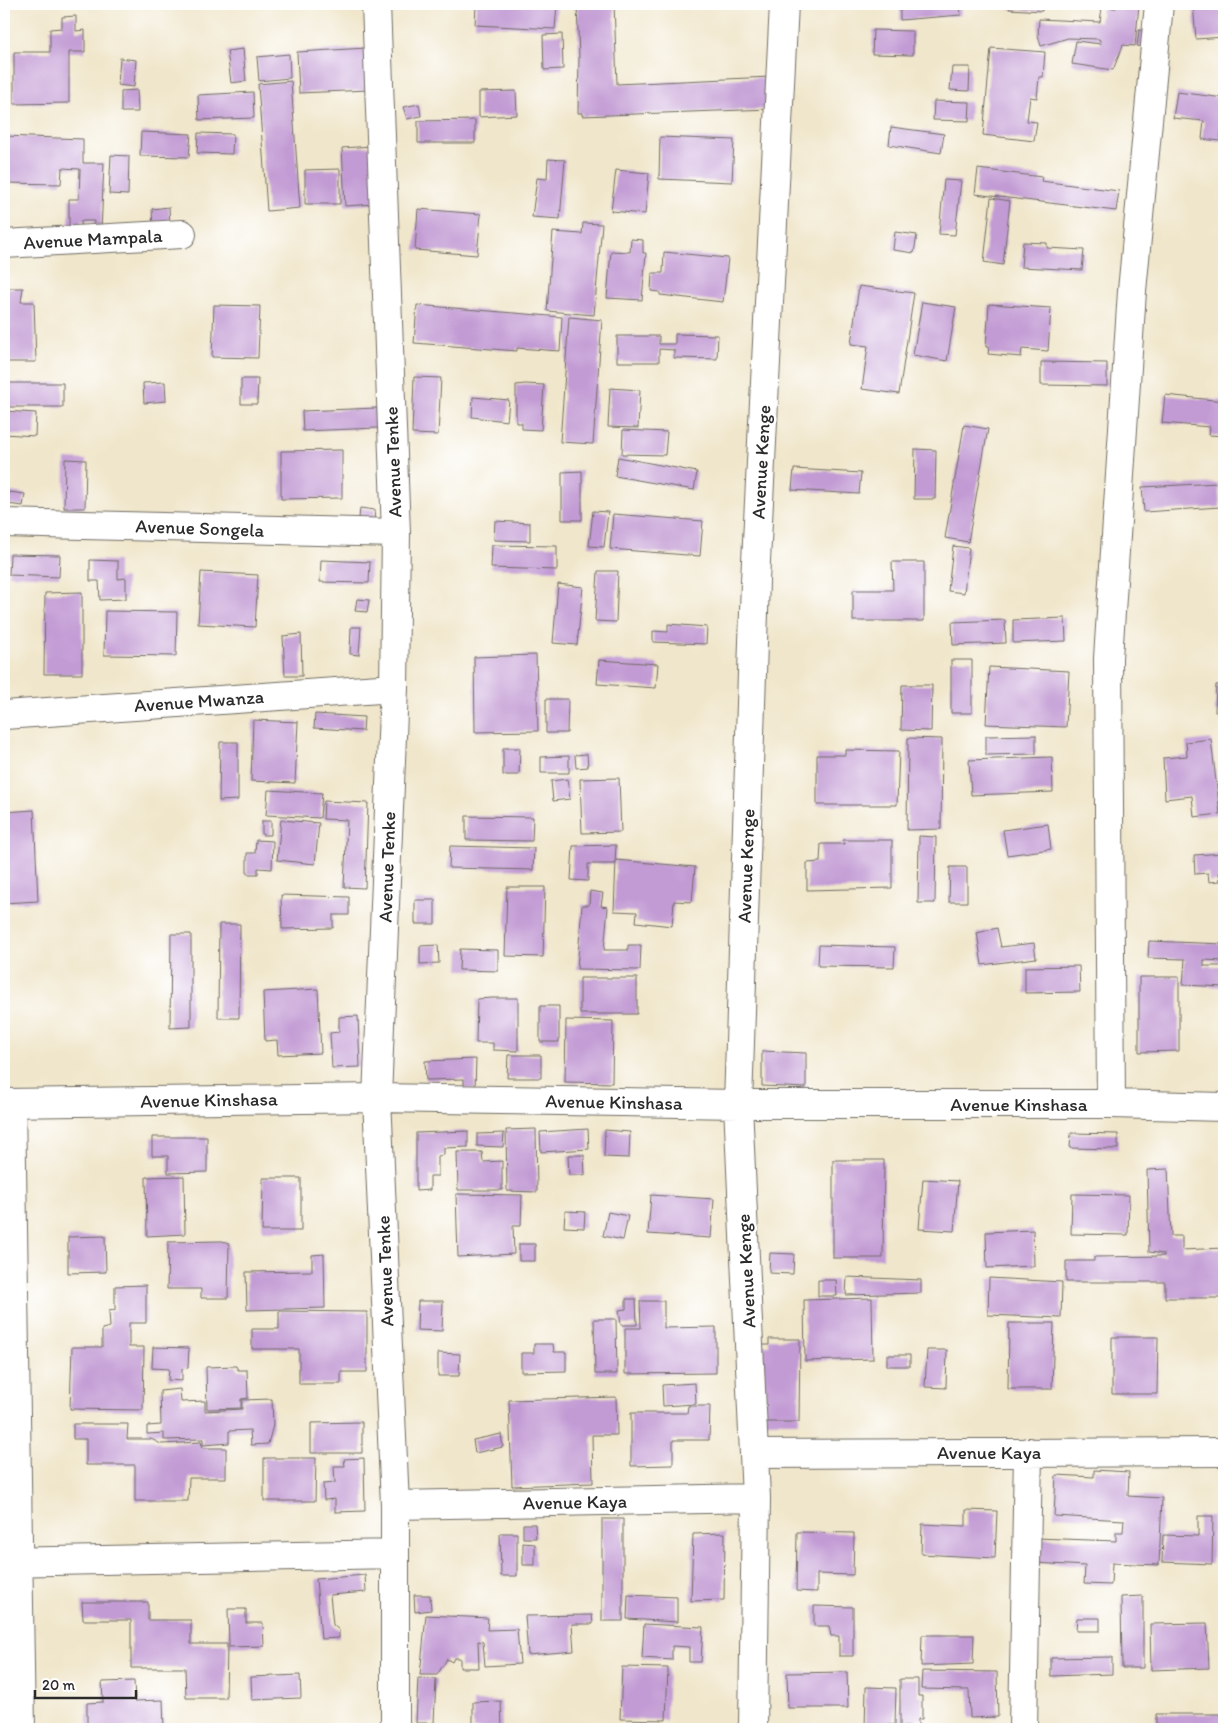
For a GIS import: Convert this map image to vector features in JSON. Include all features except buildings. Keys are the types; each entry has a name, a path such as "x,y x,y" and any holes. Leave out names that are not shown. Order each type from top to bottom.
{"street":[{"name":"Avenue Tenke","path":"376,4 396,533 394,688 377,1098 395,1505 394,1729"},
{"name":"Avenue Kenge","path":"753,1729 756,1498 738,1104 755,581 784,4"},
{"path":"1111,1104 1108,658 1132,291 1159,4"},
{"name":"Avenue Mampala","path":"4,244 182,234"},
{"name":"Avenue Songela","path":"4,523 396,533"},
{"name":"Avenue Mwanza","path":"4,715 394,688"},
{"name":"Avenue Kinshasa","path":"7,1103 377,1098 738,1104 1111,1104 1224,1107"},
{"path":"7,1103 11,1562 21,1729"},
{"path":"1023,1729 1028,1452"},
{"name":"Avenue Kaya","path":"754,1454 1224,1452"},
{"name":"Avenue Kaya","path":"395,1505 756,1498"},
{"path":"11,1562 394,1554"}]}
